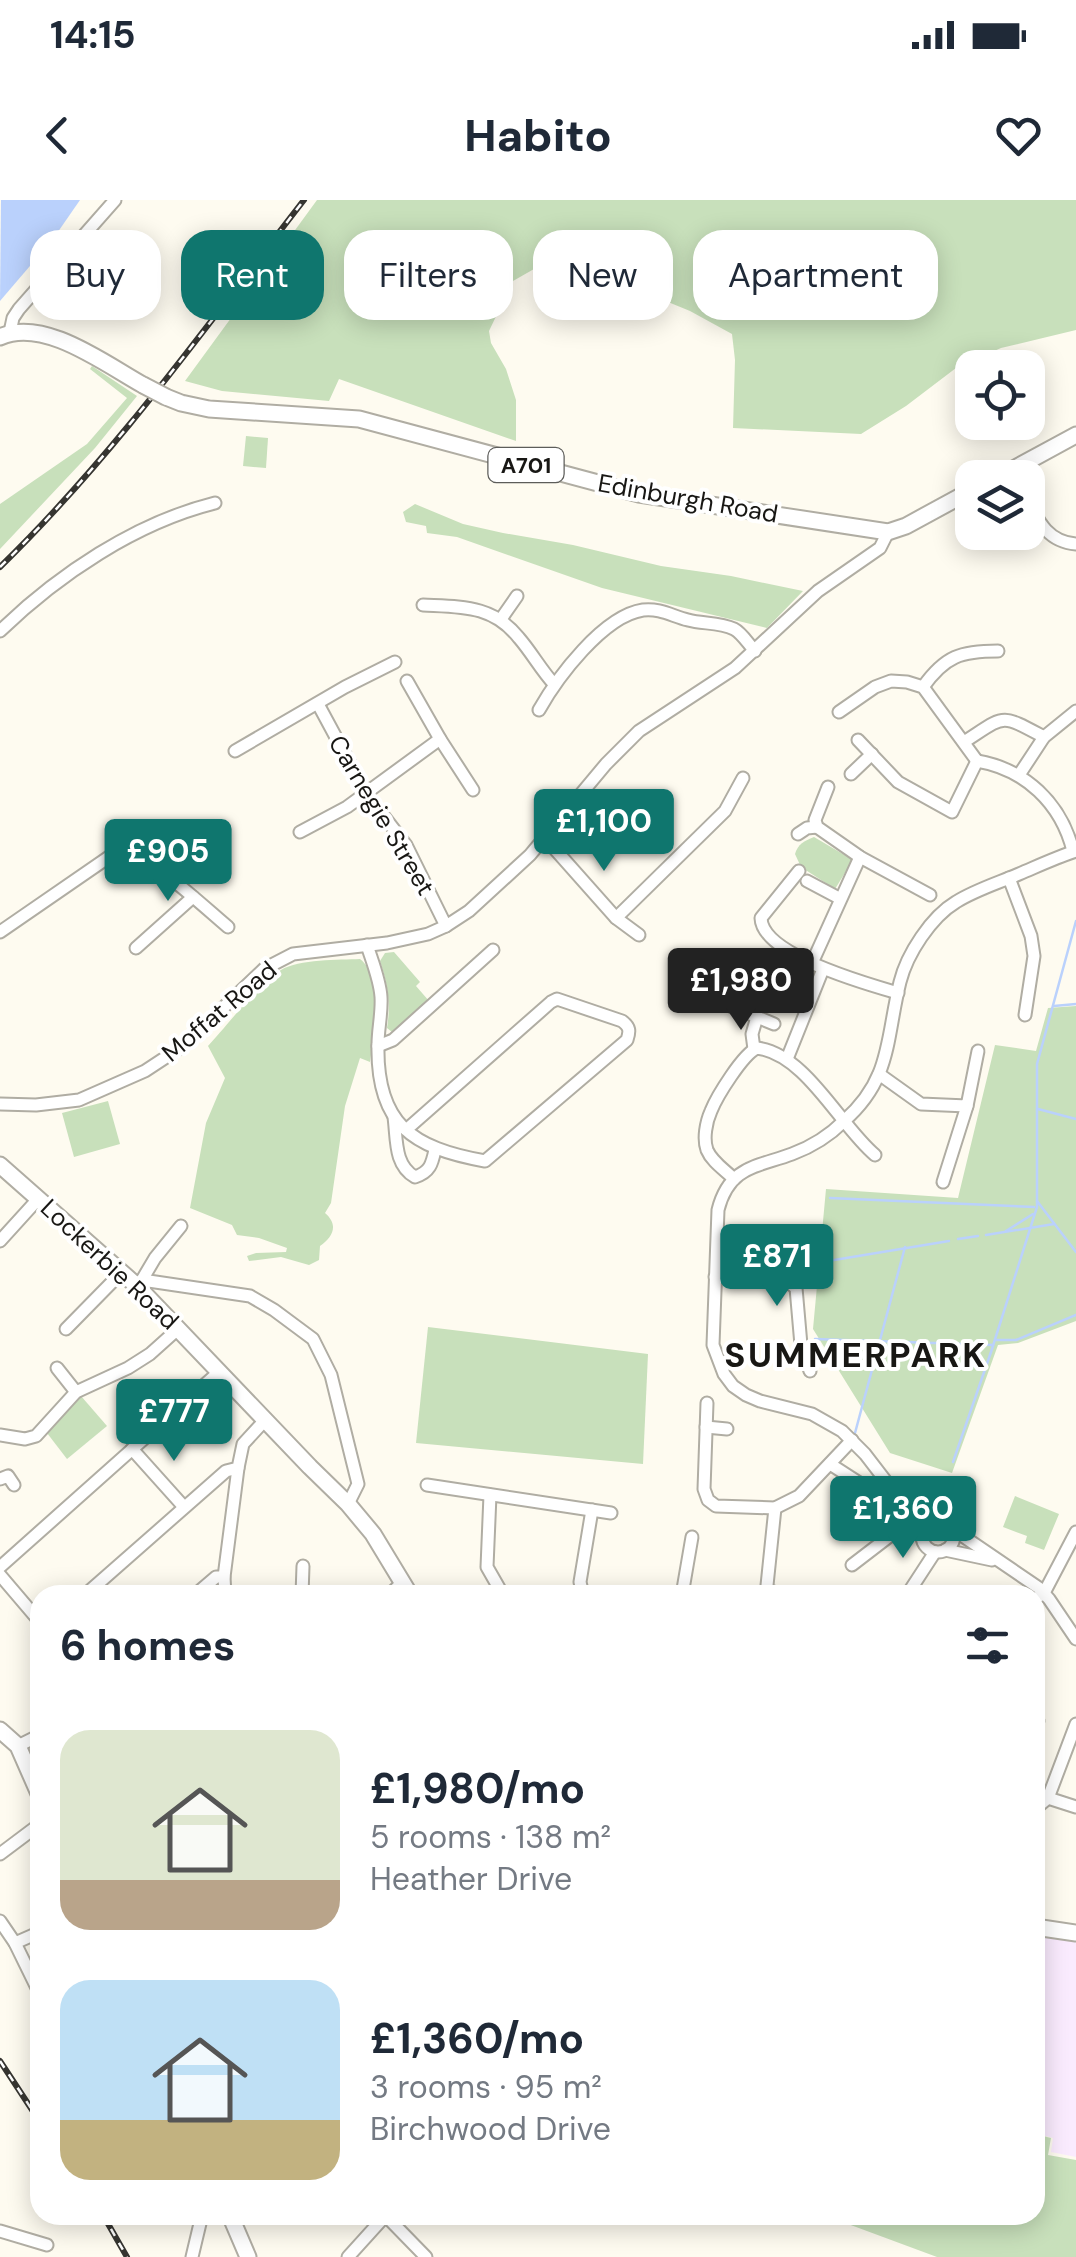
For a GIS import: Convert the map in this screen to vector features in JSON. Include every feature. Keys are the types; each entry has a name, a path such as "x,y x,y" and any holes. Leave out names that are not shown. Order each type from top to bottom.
{"main road":[{"name":"Edinburgh Road","path":"5,334 44,334 62,340 182,403 210,409 360,420 639,494 888,532"},
{"path":"1034,460 1076,435"},
{"path":"888,532 955,499"},
{"name":"Lockerbie Road","path":"0,1165 122,1272 140,1283 348,1504 373,1534 404,1585"},
{"path":"0,1730 18,1746 30,1773"},
{"path":"1045,1928 1076,1933"},
{"path":"234,2225 248,2257"}],"street":[{"path":"5,334 19,309 115,200"},
{"path":"0,632 26,606 69,574 124,540 192,509 214,504"},
{"path":"1045,530 1060,542 1076,544"},
{"name":"Moffat Road","path":"0,1104 61,1104 91,1096 145,1071 183,1046 264,969 294,954 428,934 446,926 469,911 546,838 631,739 755,652 818,590 880,548 888,532"},
{"path":"501,618 516,596"},
{"path":"423,605 463,607 501,618 554,684"},
{"path":"538,710 554,684 589,644 618,620 641,610 664,610 688,620 736,630 755,652"},
{"path":"923,687 935,671 959,654 998,650"},
{"path":"235,751 345,686 395,662"},
{"path":"407,681 474,790"},
{"path":"839,712 875,687 891,682 923,687 977,761 1020,775 1046,798 1074,851 967,896 946,909 914,951 901,978 888,1051 863,1102 845,1121 804,1148 748,1168 734,1179 718,1210 713,1346 724,1374 746,1396 812,1414 852,1440 924,1528 923,1543 940,1551 996,1560"},
{"name":"Carnegie Street","path":"318,704 366,793 406,845 446,926"},
{"path":"1020,775 1044,737 1076,711"},
{"path":"964,742 1005,719 1044,737"},
{"path":"300,832 366,793 440,739"},
{"path":"858,740 898,782 952,812 977,761"},
{"path":"851,774 872,754"},
{"path":"616,918 725,811 743,778"},
{"path":"828,787 815,820 817,827 860,857 930,895"},
{"path":"798,834 817,827"},
{"path":"546,838 616,918 639,935"},
{"path":"0,932 119,850 128,851 152,866 228,928"},
{"path":"787,1059 839,898 860,857"},
{"path":"839,898 803,876 761,918 761,927 769,937 817,966 898,993"},
{"path":"1009,878 1032,936 1034,956 1025,1015"},
{"path":"136,948 193,897"},
{"path":"367,945 381,996 380,1082 394,1117 406,1130 435,1150 485,1161 627,1040 630,1031 620,1020 558,999 551,1002 406,1130"},
{"path":"378,1046 393,1040 494,950"},
{"path":"723,1003 774,1024"},
{"path":"754,1049 752,1034 757,1017"},
{"path":"734,1179 708,1152 706,1128 711,1109 746,1055 754,1049 762,1048 787,1059 875,1155"},
{"path":"942,1182 966,1106 978,1051"},
{"path":"880,1074 921,1104 966,1106"},
{"path":"394,1117 399,1162 406,1172 415,1177 425,1174 435,1150"},
{"path":"0,1241 39,1198"},
{"path":"181,1226 140,1283 250,1296 313,1339 331,1374 358,1484 348,1504"},
{"path":"66,1329 122,1272"},
{"path":"716,1277 788,1282 796,1288 801,1345 810,1371"},
{"path":"0,1434 25,1440 36,1436 76,1392 128,1368 179,1328"},
{"path":"57,1368 76,1392"},
{"path":"0,1568 220,1371"},
{"path":"708,1403 704,1489 708,1500 716,1506 774,1508 799,1496 852,1440"},
{"path":"224,1585 243,1444 266,1419"},
{"path":"706,1428 728,1429"},
{"path":"132,1449 184,1507"},
{"path":"830,1464 861,1484 895,1532 852,1565"},
{"path":"96,1585 226,1471 238,1468"},
{"path":"0,1479 8,1476 14,1485"},
{"path":"427,1485 611,1513"},
{"path":"490,1494 486,1567 497,1585"},
{"path":"767,1585 774,1508"},
{"path":"581,1585 592,1510"},
{"path":"924,1528 938,1521 1031,1585"},
{"path":"914,1585 940,1551 949,1547 953,1538 950,1528"},
{"path":"1045,1586 1076,1532"},
{"path":"683,1585 692,1537"},
{"path":"676,1548 687,1558"},
{"path":"302,1585 303,1566"},
{"path":"0,1575 30,1610"},
{"path":"206,1585 216,1576 224,1577"},
{"path":"1045,1603 1076,1639"},
{"path":"1045,1801 1076,1724"},
{"path":"18,1746 30,1740"},
{"path":"1048,1798 1076,1807"},
{"path":"0,1854 30,1832"},
{"path":"0,1921 30,1974"},
{"path":"15,1944 30,1937"},
{"path":"192,2257 200,2225"},
{"path":"348,2257 378,2225"},
{"path":"395,2225 426,2257"},
{"path":"0,2231 47,2245"}],"shaded area":[{"path":"1045,1936 1076,1940 1076,2157 1051,2152 1053,2138 1045,2136"}],"green space":[{"path":"317,200 1076,200 1076,330 996,350 955,350 955,369 861,434 733,428 732,334 706,320 938,320 938,230 693,230 693,313 673,304 673,230 533,230 533,270 513,281 513,230 344,230 344,320 494,320 489,331 491,343 506,369 516,400 516,441 339,379 329,401 222,391 185,381 229,320 324,320 324,230 295,230"},
{"path":"92,366 137,396 95,448 0,549 0,504 87,444 127,398 90,369"},
{"path":"246,436 268,438 266,468 243,466"},
{"path":"415,504 463,524 503,533 803,591 767,628 602,588 457,537 427,533 426,526 406,522 403,512"},
{"path":"814,837 853,860 835,889 801,867 795,854 802,843"},
{"path":"394,952 420,982 416,986 429,1001 392,1032 387,1028 388,994 380,961 385,953"},
{"path":"360,959 373,979 375,1022 370,1062 360,1058 345,1106 331,1203 325,1213 333,1231 320,1246 319,1260 309,1265 281,1257 249,1261 247,1256 286,1252 287,1248 237,1235 232,1225 190,1208 206,1123 225,1078 208,1046 253,994 281,970 308,962"},
{"path":"1076,1006 1076,1321 1018,1343 998,1345 952,1473 890,1453 813,1329 826,1189 958,1198 995,1045 1036,1051 1048,1008"},
{"path":"108,1101 120,1144 74,1157 62,1113"},
{"path":"428,1327 648,1354 643,1464 416,1443"},
{"path":"81,1396 107,1426 67,1459 47,1433"},
{"path":"1015,1496 1059,1514 1044,1550 1025,1543 1027,1536 1003,1527"},
{"path":"1045,2136 1051,2138 1048,2155 1076,2160 1076,2257 937,2257 851,2225 1045,2225"}],"water":[{"path":"1,200 80,200 59,230 30,230 30,266 0,301"}],"waterway":[{"path":"953,1462 1037,1207 1037,1064 1076,921"},
{"path":"1054,1006 1076,1004"},
{"path":"1038,1109 1076,1119"},
{"path":"830,1198 1034,1207"},
{"path":"1037,1201 1076,1252"},
{"path":"1006,1231 1033,1214"},
{"path":"986,1235 1054,1224"},
{"path":"958,1239 978,1236"},
{"path":"822,1262 949,1241"},
{"path":"855,1433 905,1247"},
{"path":"996,1340 1016,1340 1076,1315"},
{"path":"815,1339 993,1345"}],"railway":[{"path":"0,567 121,435 304,200"},
{"path":"0,2061 30,2107"},
{"path":"109,2225 127,2257"}],"district":[{"name":"SUMMERPARK","path":"856,1355"}]}
